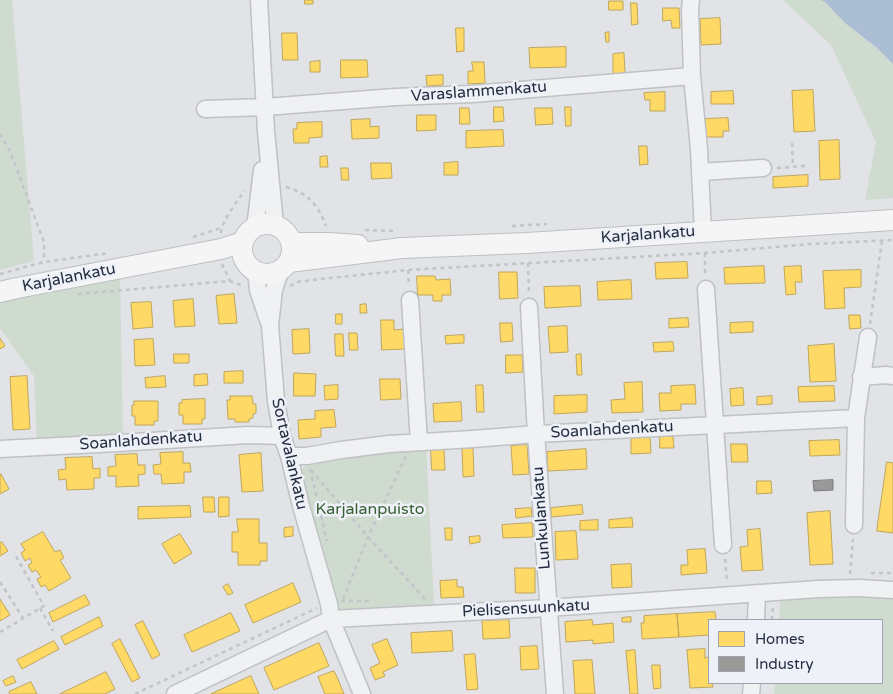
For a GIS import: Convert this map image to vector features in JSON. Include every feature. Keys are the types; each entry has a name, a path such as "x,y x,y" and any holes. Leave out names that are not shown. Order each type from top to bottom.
{"main road":[{"name":"Karjalankatu","path":"284,266 404,240 527,243 893,220"},
{"path":"261,225 275,225 288,235 284,266 274,274 253,275 243,257 242,249 249,235 261,225"},
{"name":"Karjalankatu","path":"0,292 221,249 249,235"},
{"name":"Karjalankatu","path":"138,264 222,262 253,275"}],"street":[{"path":"260,0 266,131 266,183 275,225"},
{"path":"691,0 692,76 703,232"},
{"name":"Varaslammenkatu","path":"205,109 472,94 692,76"},
{"path":"700,172 763,168"},
{"path":"249,235 266,183"},
{"name":"Sortavalankatu","path":"270,325 284,266"},
{"name":"Sortavalankatu","path":"253,275 270,325 276,401 282,436 300,506 329,604 331,619 362,694"},
{"path":"706,289 723,545"},
{"path":"410,300 419,442"},
{"name":"Lunkulankatu","path":"529,307 536,434 555,694"},
{"path":"854,524 856,418 868,338"},
{"path":"861,377 893,376"},
{"name":"Soanlahdenkatu","path":"288,456 307,456 341,450 419,442 536,434 856,418"},
{"name":"Soanlahdenkatu","path":"0,449 118,444 248,435 282,436"},
{"name":"Pielisensuunkatu","path":"175,694 331,619 548,608 757,593 859,588 893,590"},
{"path":"756,619 757,593"}],"path":[{"path":"0,134 10,151 44,242 44,262"},
{"path":"792,143 793,167"},
{"path":"763,168 805,166"},
{"path":"188,238 221,228 243,194 251,186 266,183 290,188 311,199 322,215 326,228"},
{"path":"512,226 550,224"},
{"path":"358,229 404,240"},
{"path":"284,266 282,289 298,282 370,273 893,240"},
{"path":"868,338 882,241"},
{"path":"0,274 44,262 109,252"},
{"path":"705,253 706,289"},
{"path":"528,263 529,307"},
{"path":"75,294 230,281 253,290 253,275"},
{"path":"340,591 342,601 368,537 407,453 419,442"},
{"path":"328,544 309,468 368,537 433,607"},
{"path":"850,575 854,524"},
{"path":"723,545 728,588"},
{"path":"0,632 44,606 14,553"},
{"path":"0,582 23,618"},
{"path":"40,608 53,631"}],"green space":[{"path":"0,0 12,0 34,261 0,270"},
{"path":"783,0 821,0 825,2 845,23 877,48 893,64 893,198 865,200 876,142 831,45"},
{"path":"120,272 123,441 37,445 34,376 0,328 0,297"},
{"name":"Karjalanpuisto","path":"426,447 434,605 339,610 298,472 315,459"},
{"path":"893,592 893,694 774,694 775,684 883,684 883,619 779,619 781,594"}],"water":[{"path":"821,0 893,0 893,64 877,48 845,23"}],"building: Homes":[{"path":"305,0 313,0 313,4 305,4"},
{"path":"609,1 623,1 623,10 609,10"},
{"path":"631,3 637,3 638,24 632,25"},
{"path":"663,8 679,8 680,28 672,28 671,20 663,21"},
{"path":"720,18 721,44 701,45 700,19"},
{"path":"456,28 464,28 464,51 457,52"},
{"path":"609,32 609,42 606,42 605,33"},
{"path":"282,33 297,33 298,60 283,60"},
{"path":"566,47 566,67 530,68 529,48"},
{"path":"624,53 625,73 613,74 613,54"},
{"path":"341,60 367,60 368,77 341,78"},
{"path":"320,61 320,72 310,72 310,62"},
{"path":"472,62 484,62 485,83 468,84 468,71 473,71"},
{"path":"443,75 443,85 427,86 426,76"},
{"path":"813,90 815,131 794,132 792,91"},
{"path":"733,91 734,104 711,104 711,92"},
{"path":"665,92 665,111 650,111 650,100 645,100 644,93"},
{"path":"494,107 503,107 504,121 494,122"},
{"path":"565,107 571,107 571,126 566,126"},
{"path":"460,108 469,108 470,124 460,124"},
{"path":"535,108 552,108 553,124 536,125"},
{"path":"417,115 436,115 436,130 417,131"},
{"path":"728,118 729,131 723,131 723,137 706,137 705,119"},
{"path":"370,119 370,127 379,126 379,138 352,139 351,120"},
{"path":"322,122 322,137 309,138 309,143 294,143 293,129 297,129 297,123"},
{"path":"503,130 504,146 466,148 466,131"},
{"path":"839,140 840,179 820,180 819,141"},
{"path":"639,146 647,146 648,164 640,165"},
{"path":"327,156 328,167 320,167 320,157"},
{"path":"458,162 458,175 444,175 444,163"},
{"path":"371,163 391,163 392,178 372,179"},
{"path":"341,168 348,168 349,180 342,180"},
{"path":"808,175 808,186 773,188 773,177"},
{"path":"687,262 688,278 656,279 655,263"},
{"path":"764,266 765,283 725,284 724,268"},
{"path":"801,266 802,282 795,282 796,294 786,295 784,267"},
{"path":"861,270 861,287 844,288 845,308 825,309 823,271"},
{"path":"499,272 517,272 518,298 500,299"},
{"path":"417,276 435,276 436,280 450,279 451,295 442,295 442,301 433,301 433,295 418,295"},
{"path":"631,280 632,299 598,300 597,282"},
{"path":"580,286 581,306 545,308 544,287"},
{"path":"234,294 237,323 219,324 216,296"},
{"path":"193,299 195,326 175,327 173,301"},
{"path":"151,302 153,327 133,329 131,303"},
{"path":"366,304 367,313 360,313 360,305"},
{"path":"336,314 342,314 342,324 336,324"},
{"path":"849,315 860,315 861,328 850,329"},
{"path":"688,318 689,327 669,328 669,319"},
{"path":"381,320 394,320 394,330 404,329 405,349 382,350"},
{"path":"753,322 753,332 730,333 730,323"},
{"path":"500,323 512,323 513,341 501,342"},
{"path":"567,326 568,352 550,353 548,327"},
{"path":"309,329 310,353 293,354 292,330"},
{"path":"349,333 357,333 358,350 350,350"},
{"path":"335,334 343,334 344,356 336,356"},
{"path":"464,335 464,343 446,344 445,336"},
{"path":"0,338 5,346 0,349"},
{"path":"153,339 155,365 135,366 134,340"},
{"path":"673,342 674,351 654,352 653,343"},
{"path":"834,344 836,381 810,382 808,346"},
{"path":"174,354 189,354 189,363 174,363"},
{"path":"581,354 582,375 577,375 576,355"},
{"path":"506,355 522,355 523,372 506,373"},
{"path":"243,371 243,383 224,383 224,372"},
{"path":"294,373 316,374 315,396 294,396"},
{"path":"207,374 208,385 194,386 194,375"},
{"path":"27,376 30,429 13,430 10,377"},
{"path":"165,376 166,387 146,388 145,378"},
{"path":"380,379 400,379 401,399 381,400"},
{"path":"642,382 643,412 612,413 611,400 625,399 624,383"},
{"path":"338,385 338,399 325,400 324,386"},
{"path":"476,385 483,385 484,412 477,412"},
{"path":"695,385 696,404 681,404 681,410 660,411 659,393 671,393 671,386"},
{"path":"834,386 835,401 799,402 798,387"},
{"path":"743,388 744,405 731,406 730,389"},
{"path":"587,395 587,412 554,414 554,396"},
{"path":"230,396 252,396 253,404 256,404 256,413 253,414 253,418 249,419 249,422 235,422 235,419 228,419 227,400 230,400"},
{"path":"772,396 772,404 757,405 757,397"},
{"path":"205,399 205,419 202,419 202,424 183,424 183,415 179,415 179,403 182,403 182,400"},
{"path":"134,401 158,401 158,421 154,421 154,425 135,425 135,416 132,416"},
{"path":"461,402 462,421 434,422 433,404"},
{"path":"334,410 336,427 321,428 321,437 299,439 298,420 315,419 315,411"},
{"path":"660,436 673,436 674,448 660,448"},
{"path":"650,437 651,453 631,454 631,438"},
{"path":"839,440 840,455 810,456 809,441"},
{"path":"731,444 747,444 748,462 732,462"},
{"path":"527,445 529,474 513,475 511,446"},
{"path":"473,448 474,476 463,477 462,449"},
{"path":"431,449 444,449 445,470 432,470"},
{"path":"586,449 587,469 548,471 547,452"},
{"path":"183,452 183,463 190,463 191,472 184,472 184,483 162,484 161,474 154,474 153,465 161,464 160,453"},
{"path":"261,453 263,491 242,492 239,455"},
{"path":"137,454 138,465 145,465 145,474 138,475 139,486 116,487 116,476 108,476 108,467 116,466 115,455"},
{"path":"92,457 93,469 100,468 100,478 94,478 94,489 67,490 66,479 59,480 58,470 66,469 65,458"},
{"path":"887,462 893,463 893,533 877,531"},
{"path":"0,475 9,489 0,494"},
{"path":"757,481 771,481 772,493 757,494"},
{"path":"203,497 214,497 215,512 204,512"},
{"path":"219,497 229,497 229,516 219,517"},
{"path":"582,505 583,514 551,517 551,508"},
{"path":"190,506 191,517 138,519 138,507"},
{"path":"531,508 532,516 516,518 515,509"},
{"path":"830,511 833,564 810,565 807,513"},
{"path":"632,518 633,527 609,528 609,520"},
{"path":"237,519 259,519 259,543 267,543 267,561 260,561 260,565 238,565 238,552 232,552 232,532 238,532"},
{"path":"598,520 598,530 580,530 580,521"},
{"path":"532,523 533,537 503,538 502,525"},
{"path":"293,527 293,536 284,537 284,528"},
{"path":"445,528 452,528 452,540 446,540"},
{"path":"760,529 763,570 742,571 740,547 748,546 747,530"},
{"path":"576,531 578,559 556,560 555,532"},
{"path":"43,532 55,552 60,550 64,558 60,560 71,578 49,591 45,585 41,587 37,579 41,577 36,570 32,572 28,565 32,563 30,558 25,561 21,553 25,550 21,544"},
{"path":"180,534 192,553 174,564 162,544"},
{"path":"480,536 480,542 470,544 469,537"},
{"path":"2,542 8,551 0,556 0,543"},
{"path":"705,549 707,573 681,575 681,565 688,565 687,550"},
{"path":"631,564 632,587 612,588 611,565"},
{"path":"515,568 535,568 535,593 516,593"},
{"path":"457,580 457,587 463,587 464,597 441,598 440,581"},
{"path":"293,583 301,602 253,623 245,605"},
{"path":"228,584 233,593 228,595 223,587"},
{"path":"85,595 90,604 53,622 49,613"},
{"path":"0,599 10,615 0,621"},
{"path":"715,612 716,619 708,619 708,635 679,637 677,614"},
{"path":"231,613 240,631 192,652 184,635"},
{"path":"677,614 679,637 642,639 641,623 644,623 644,616"},
{"path":"99,617 103,626 65,645 61,637"},
{"path":"631,617 631,622 622,622 622,618"},
{"path":"509,620 510,638 483,639 482,621"},
{"path":"592,620 593,625 613,623 614,642 593,644 593,640 566,642 565,622"},
{"path":"143,621 160,655 152,659 135,625"},
{"path":"452,631 453,651 412,653 411,633"},
{"path":"120,639 140,678 132,682 112,644"},
{"path":"387,639 398,665 383,672 385,676 375,680 370,668 380,663 372,645"},
{"path":"54,641 59,649 22,669 17,660"},
{"path":"319,643 329,666 274,690 264,668"},
{"path":"537,646 539,669 521,670 520,647"},
{"path":"705,649 705,658 708,657 708,684 712,684 713,687 690,688 687,650"},
{"path":"635,650 638,694 630,694 626,651"},
{"path":"475,654 478,689 467,690 464,655"},
{"path":"592,660 595,694 575,694 573,661"},
{"path":"652,665 660,665 661,688 654,689"},
{"path":"334,671 344,694 325,694 318,677"},
{"path":"106,672 115,689 105,694 60,694"},
{"path":"13,676 16,682 6,686 3,681"},
{"path":"251,676 259,694 211,694"},
{"path":"31,682 37,694 10,694 9,692"}],"building: Industry":[{"path":"833,480 833,490 814,491 813,481"}]}
